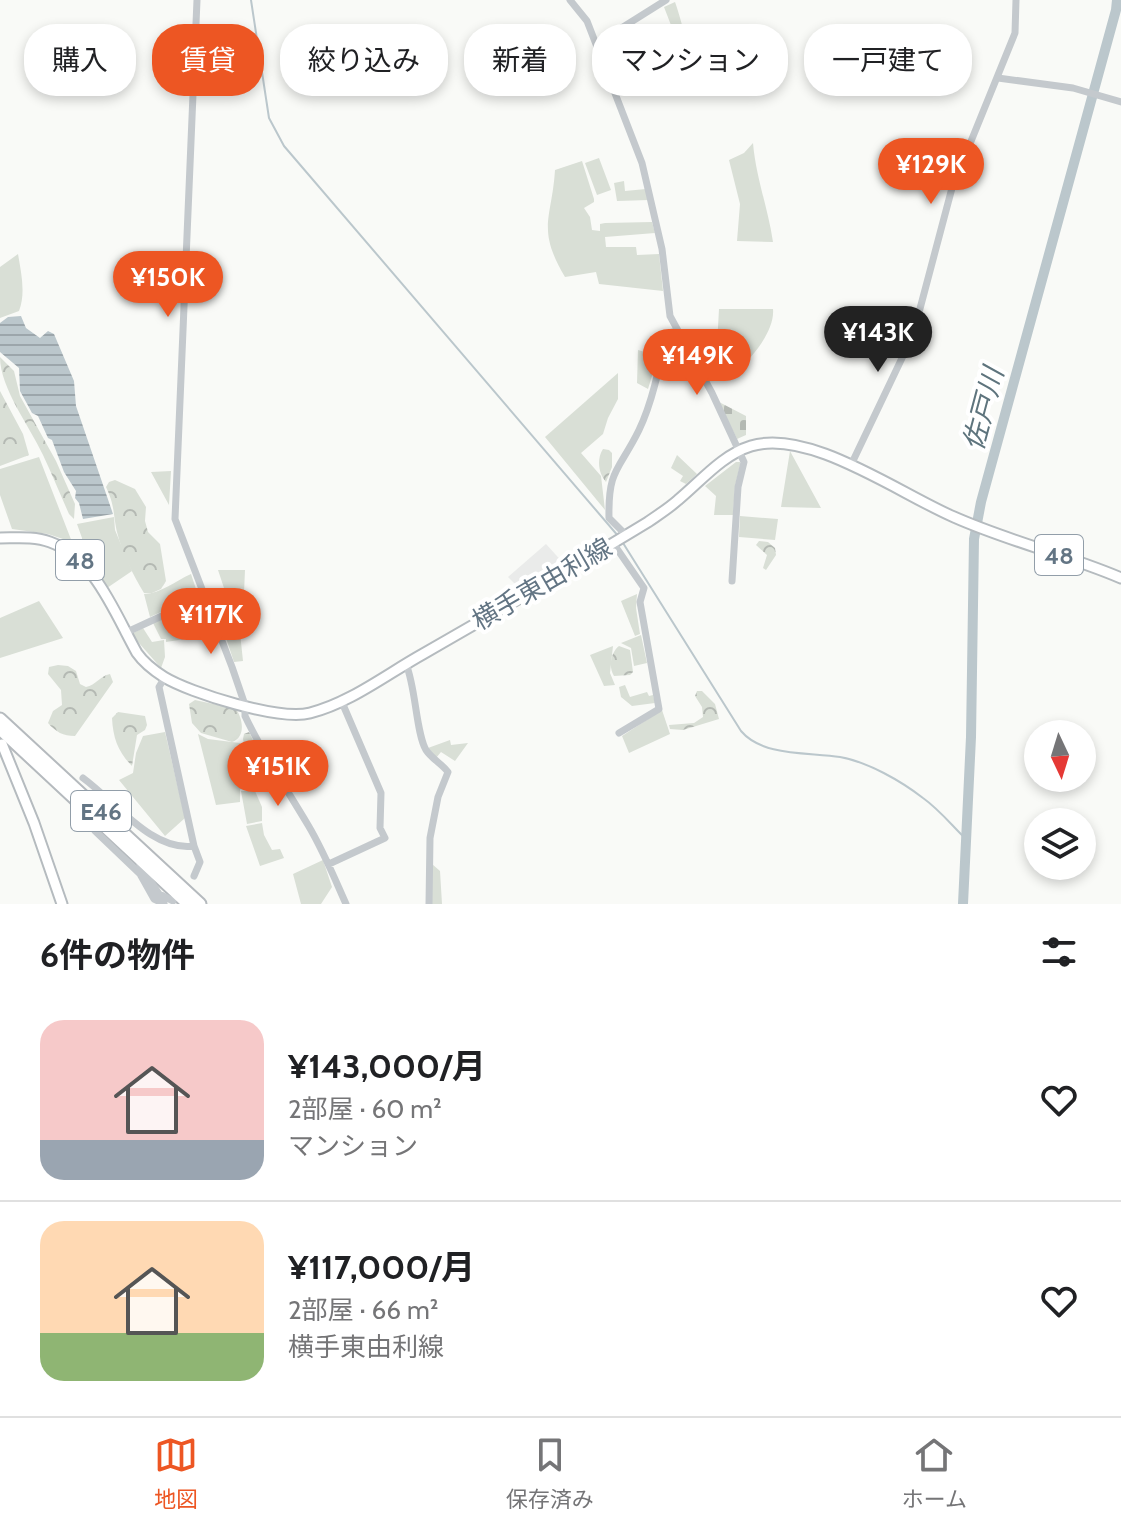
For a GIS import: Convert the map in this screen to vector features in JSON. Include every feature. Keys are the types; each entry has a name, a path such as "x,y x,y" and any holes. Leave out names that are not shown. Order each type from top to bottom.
{"highway":[{"name":"E46","path":"0,719 200,904"},
{"name":"E46","path":"0,729 100,829 188,904"}],"main road":[{"name":"横手東由利線","path":"0,538 48,541 82,561 141,659 165,677 183,686 245,705 294,715 309,714 341,700 406,664 626,535 676,503 719,464 740,451 768,443 788,442 835,457 955,518 1121,578"},
{"path":"2,744 62,904"}],"street":[{"path":"197,0 175,519 245,705 245,716 329,864 346,904"},
{"path":"570,0 587,21 592,34"},
{"path":"628,24 666,0"},
{"path":"851,465 913,335 952,188 1015,33 1016,0"},
{"path":"998,78 1088,93 1121,102"},
{"path":"616,96 646,174 662,249 670,316 744,462 738,487 732,581"},
{"path":"626,535 609,518 608,494 612,476 638,432 647,409 665,339 669,333 677,331"},
{"path":"613,543 644,588 640,602 659,709 619,733"},
{"path":"125,633 205,596"},
{"path":"406,664 412,679 423,745 448,772 438,797 430,838 429,904"},
{"path":"165,677 159,687 200,862 194,876"},
{"path":"329,864 385,838 380,828 381,793 341,700"},
{"path":"83,778 155,838 180,848 194,846"},
{"path":"100,829 140,865 159,894 173,901 166,904"}],"shaded area":[{"path":"21,316 26,328 40,338 48,331 54,334 74,381 76,406 113,514 83,519 75,498 76,491 64,472 52,440 20,391 19,368 0,352 0,323 8,317"},
{"path":"546,544 565,565 522,591 508,577"}],"green space":[{"path":"675,2 681,24 671,24 664,7"},
{"path":"753,143 773,242 737,241 740,204 729,160 744,153"},
{"path":"599,158 611,190 597,195 585,163"},
{"path":"582,161 594,199 584,208 590,217 592,230 600,231 600,224 605,223 652,222 655,233 605,237 606,247 636,247 637,255 659,254 663,291 599,284 596,272 565,277 548,235 555,170"},
{"path":"624,181 625,191 646,189 649,200 617,201 614,183"},
{"path":"18,254 21,304 19,311 0,318 0,267"},
{"path":"719,309 773,309 767,334 737,371 728,355 717,345"},
{"path":"638,350 658,356 648,389 637,383"},
{"path":"0,357 14,371 20,396 56,461 75,504 74,519 10,394"},
{"path":"618,373 618,399 603,434 581,453 601,476 605,510 545,437"},
{"path":"0,391 23,434 29,455 0,466"},
{"path":"719,402 746,416 746,435 737,439"},
{"path":"603,449 612,453 612,467 606,482 599,467"},
{"path":"790,451 821,508 781,507"},
{"path":"677,455 697,474 686,484 680,481 683,476 671,468"},
{"path":"39,457 72,542 48,534 12,529 0,495 0,469"},
{"path":"736,462 740,465 733,515 714,515 716,496 705,486"},
{"path":"171,471 169,505 151,472"},
{"path":"115,480 135,489 146,507 148,532 160,544 166,581 161,589 152,593 144,593 119,540 106,487"},
{"path":"740,516 778,519 775,540 739,537"},
{"path":"114,517 115,530 132,571 107,588 82,553 82,538 77,524"},
{"path":"759,541 768,542 775,548 776,555 766,570 763,568 767,555 756,545"},
{"path":"218,570 245,570 244,593 226,594"},
{"path":"191,574 198,595 150,617 144,594 163,589"},
{"path":"637,594 640,634 635,636 621,601"},
{"path":"39,601 63,638 0,658 0,618"},
{"path":"183,615 192,638 166,642 166,639 161,639 153,623 166,617 169,622"},
{"path":"143,628 152,642 164,640 165,657 161,668 131,634"},
{"path":"240,633 243,661 234,662 225,635"},
{"path":"641,635 647,663 634,666 631,648 621,643"},
{"path":"613,646 610,673 615,685 604,686 590,655"},
{"path":"619,646 630,650 633,672 630,675 614,676 612,672 611,660"},
{"path":"58,665 76,671 80,684 86,687 110,674 113,682 75,736 60,733 48,723 53,711 62,705 61,690 48,674 49,667"},
{"path":"625,685 630,697 647,692 649,696 653,695 655,703 632,706 621,697 619,687"},
{"path":"697,691 702,691 715,704 719,719 683,730 670,729 669,725 694,723 703,717 702,707 695,696"},
{"path":"195,700 236,709 242,723 240,736 232,742 201,733 192,723 189,704"},
{"path":"662,710 670,734 629,753 622,736"},
{"path":"118,712 145,716 147,725 137,735 132,766 115,738 112,718"},
{"path":"165,732 185,818 165,836 119,780 133,773 143,736"},
{"path":"249,732 267,768 250,776 243,739 244,734"},
{"path":"198,734 208,739 240,743 245,777 251,782 251,788 240,789 240,802 216,805"},
{"path":"450,740 451,745 468,743 455,761 441,752 436,758 428,748"},
{"path":"241,791 255,791 262,807 262,821 247,824"},
{"path":"262,823 272,850 280,849 284,858 260,866 246,826"},
{"path":"323,860 332,887 321,904 301,904 293,874"},
{"path":"432,864 440,871 442,904 432,904"}],"waterway":[{"path":"251,0 269,118 284,146 619,537"},
{"name":"佐戸川","path":"963,904 971,737 974,539 981,502 1117,0"},
{"path":"623,543 741,731 750,739 787,752 840,757 884,773 929,803 968,841"}]}
